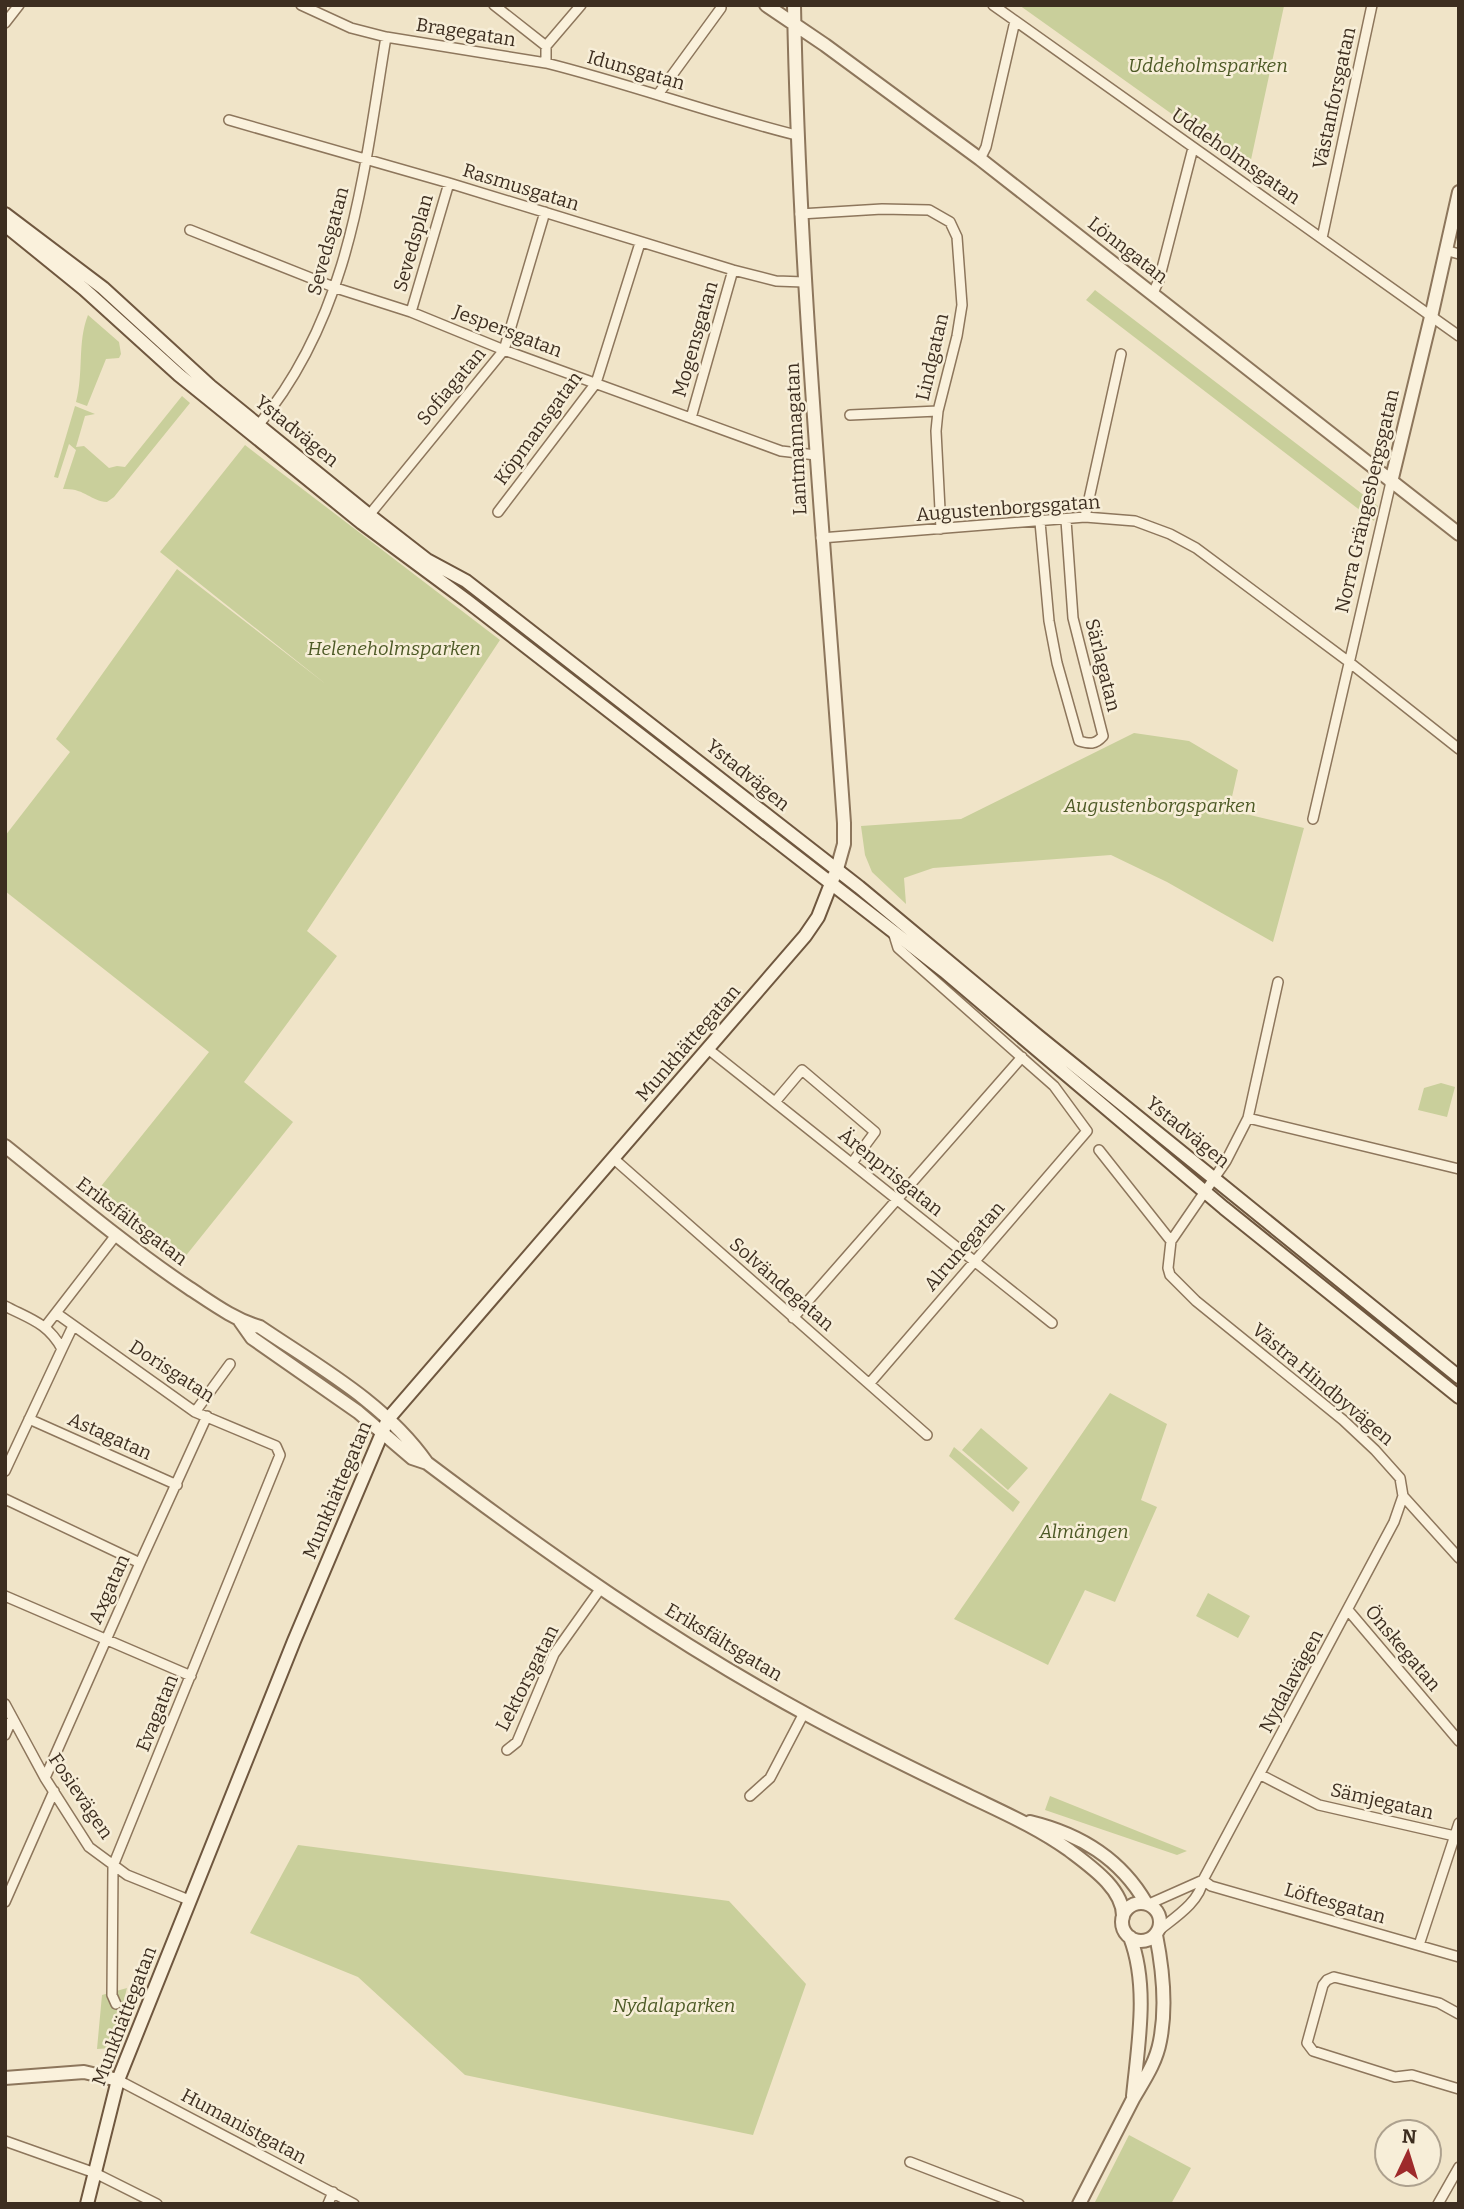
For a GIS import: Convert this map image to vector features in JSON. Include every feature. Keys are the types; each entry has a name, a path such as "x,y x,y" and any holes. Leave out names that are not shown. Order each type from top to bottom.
{"main road":[{"name":"Lönngatan","path":"766,5 980,159 1459,534"},
{"name":"Lantmannagatan","path":"794,5 796,135 804,282 844,823 844,844 837,869"},
{"name":"Norra Grängesbergsgatan","path":"1391,482 1432,317 1459,192"},
{"name":"Ystadvägen","path":"5,214 103,288 255,429"},
{"name":"Ystadvägen","path":"5,225 84,289 179,375 255,429 366,519 944,971 1205,1191 1459,1397"},
{"name":"Ystadvägen","path":"366,519 466,581 837,869 1459,1377"},
{"name":"Munkhättegatan","path":"87,2204 118,2080 189,1900 388,1419 806,936 818,917 837,869"},
{"name":"Eriksfältsgatan","path":"5,1146 116,1235 177,1279 240,1321 260,1327 367,1400 418,1449 427,1463"},
{"name":"Eriksfältsgatan","path":"240,1321 252,1338 358,1412 412,1458 427,1463 601,1588 696,1650 804,1713 1021,1820 1068,1849 1116,1892 1122,1903 1123,1917"},
{"name":"Eriksfältsgatan","path":"1021,1820 1051,1827 1094,1846 1131,1881 1147,1904"},
{"path":"1079,2204 1133,2100 1149,2075 1160,2043 1164,2013 1157,1933 1160,1925 1158,1913 1147,1904 1131,1906 1123,1917 1125,1931 1136,1952 1140,1993 1133,2100"},
{"path":"1130,1937 1143,1941 1157,1933"},
{"path":"5,2077 84,2072 118,2080"}],"street":[{"path":"5,23 19,5"},
{"name":"Bragegatan","path":"301,5 351,28 386,37 546,63"},
{"path":"494,5 547,46"},
{"path":"546,63 547,46 580,5"},
{"name":"Uddeholmsgatan","path":"993,5 1459,336"},
{"name":"Västanforsgatan","path":"1322,238 1372,5"},
{"path":"659,93 721,8"},
{"path":"980,159 986,147 1015,21"},
{"name":"Sevedsgatan","path":"255,429 298,368 327,312 336,288 355,217 386,37"},
{"name":"Idunsgatan","path":"546,63 659,93 740,121 796,135"},
{"name":"Rasmusgatan","path":"229,120 449,183 733,270 776,281 804,282"},
{"path":"1153,293 1159,280 1193,148"},
{"name":"Sevedsplan","path":"411,312 449,183"},
{"name":"Lindgatan","path":"800,214 929,210 950,222 957,237 962,305 936,431 941,529"},
{"name":"Sofiagatan","path":"366,519 504,350 545,212"},
{"name":"Jespersgatan","path":"190,230 336,288 411,312 504,350 781,451 816,455"},
{"name":"Köpmansgatan","path":"498,512 596,383 640,243"},
{"path":"1445,250 1459,254"},
{"name":"Mogensgatan","path":"691,418 733,270"},
{"path":"1085,517 1121,354"},
{"path":"850,415 938,411"},
{"name":"Norra Grängesbergsgatan","path":"1313,819 1391,482"},
{"name":"Augustenborgsgatan","path":"821,538 1085,517 1135,521 1170,534 1196,548 1349,662 1459,749"},
{"name":"Särlagatan","path":"1040,522 1044,581 1057,663 1079,741 1089,744 1098,742 1103,736 1073,618 1066,520"},
{"name":"Ystadvägen","path":"893,932 898,948 1054,1086 1087,1132"},
{"path":"1099,1150 1171,1241 1214,1178 1248,1118 1278,982"},
{"name":"Ärenprisgatan","path":"708,1049 1052,1322"},
{"path":"793,1318 1022,1057"},
{"path":"775,1102 802,1070 875,1132 852,1163"},
{"path":"1248,1118 1459,1169"},
{"name":"Alrunegatan","path":"869,1384 1087,1132"},
{"name":"Solvändegatan","path":"614,1159 927,1436"},
{"path":"45,1327 116,1235"},
{"name":"Västra Hindbyvägen","path":"1171,1241 1167,1258 1170,1275 1196,1301 1343,1420 1375,1450 1400,1478 1403,1496 1459,1558"},
{"path":"5,1306 45,1327 62,1349"},
{"name":"Dorisgatan","path":"56,1313 195,1412 276,1446"},
{"path":"5,1471 8,1458 73,1326"},
{"path":"195,1412 229,1364"},
{"name":"Axgatan","path":"45,1778 208,1416"},
{"name":"Astagatan","path":"29,1419 177,1485"},
{"name":"Evagatan","path":"116,2004 112,1995 113,1866 279,1462 280,1455 276,1446"},
{"name":"Nydalavägen","path":"1157,1933 1196,1898 1203,1880 1394,1522 1403,1496"},
{"path":"5,1499 140,1563"},
{"name":"Lektorsgatan","path":"507,1749 517,1742 554,1654 601,1588"},
{"path":"5,1596 191,1676"},
{"name":"Önskegatan","path":"1348,1610 1459,1741"},
{"name":"Fosievägen","path":"5,1704 45,1778 89,1847 127,1875 189,1900"},
{"path":"750,1796 770,1778 804,1713"},
{"path":"5,1735 12,1719"},
{"name":"Sämjegatan","path":"1261,1775 1319,1805 1456,1837"},
{"path":"5,1902 54,1791"},
{"path":"1419,1945 1459,1823"},
{"path":"1147,1904 1203,1880"},
{"name":"Löftesgatan","path":"1203,1880 1211,1886 1459,1957"},
{"path":"1459,2014 1439,2003 1334,1977 1323,1985 1307,2043 1313,2051 1395,2077 1412,2075 1459,2089"},
{"name":"Humanistgatan","path":"118,2080 354,2204"},
{"path":"5,2141 95,2173 157,2204"},
{"path":"910,2162 1019,2204"},
{"path":"1438,2204 1459,2167"},
{"path":"328,2204 332,2192"}],"green space":[{"name":"Uddeholmsparken","path":"1019,5 1284,6 1249,169"},
{"path":"1095,290 1378,506 1374,521 1086,300"},
{"path":"88,315 119,342 121,354 119,358 106,359 87,406 76,402"},
{"path":"182,396 190,403 114,497 107,502 77,490 63,489 76,450 69,444 58,478 54,477 75,406 95,414 85,416 76,447 84,446 109,468 125,467"},
{"name":"Heleneholmsparken","path":"245,445 500,640 307,931 337,956 244,1082 293,1122 184,1258 98,1190 209,1052 5,891 5,836 70,752 56,739 177,569 327,685 160,552"},
{"name":"Augustenborgsparken","path":"1134,733 1189,741 1238,770 1229,810 1304,828 1273,942 1167,882 1111,855 933,868 904,878 906,904 872,872 865,855 861,826 961,819"},
{"path":"1441,1083 1455,1087 1447,1117 1418,1110 1424,1088"},
{"name":"Almängen","path":"1110,1393 1167,1424 1141,1500 1157,1507 1115,1602 1085,1590 1048,1665 954,1619"},
{"path":"981,1428 1028,1468 1008,1490 962,1450"},
{"path":"954,1447 1020,1502 1013,1512 949,1456"},
{"path":"1208,1593 1250,1616 1238,1638 1196,1616"},
{"path":"1050,1796 1187,1851 1177,1855 1045,1810"},
{"name":"Nydalaparken","path":"298,1845 729,1901 806,1984 753,2135 465,2075 358,1977 250,1933"},
{"path":"127,1988 112,2048 97,2049 102,1995"},
{"path":"1129,2135 1191,2168 1171,2204 1094,2204"}]}
